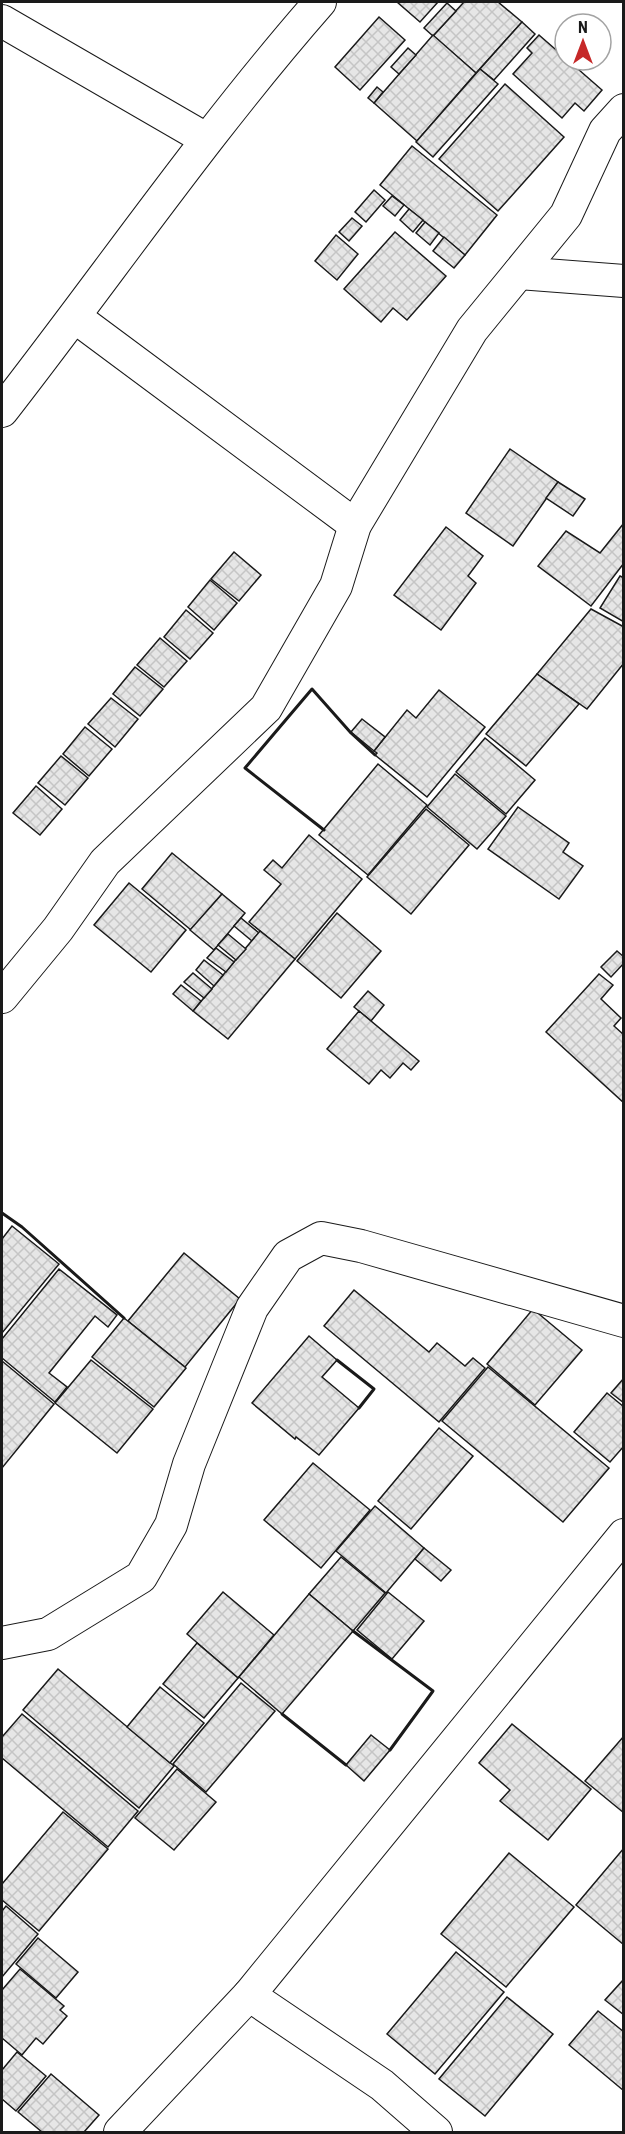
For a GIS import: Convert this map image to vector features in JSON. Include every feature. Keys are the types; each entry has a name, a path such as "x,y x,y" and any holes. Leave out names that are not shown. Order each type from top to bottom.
{"street":[{"path":"2,411 75,317 206,139 320,2"},
{"path":"2,21 206,139"},
{"path":"2,997 58,929 105,862 266,708 336,586 355,525 472,330 566,215 605,131 624,110"},
{"path":"519,273 624,281"},
{"path":"75,317 355,525"},
{"path":"2,1643 48,1634 141,1577 171,1525 189,1464 252,1308 288,1256 321,1238 361,1246 624,1322"},
{"path":"120,2133 249,1995 624,1535"},
{"path":"249,1995 382,2085 436,2133"}],"building":[{"path":"397,2 438,2 420,22"},
{"path":"464,2 498,2 522,22 476,73 433,36"},
{"path":"447,3 456,11 433,36 424,28"},
{"path":"379,17 405,40 360,90 335,67"},
{"path":"522,22 535,34 494,80 480,69"},
{"path":"433,35 476,73 417,141 374,103"},
{"path":"539,35 553,47 553,72 581,72 602,90 584,111 575,103 562,118 513,74 532,53 527,48"},
{"path":"408,48 416,55 399,74 391,67"},
{"path":"480,69 498,84 433,157 416,142"},
{"path":"505,84 564,137 498,211 439,159"},
{"path":"377,87 383,92 374,103 368,98"},
{"path":"412,146 497,215 465,255 380,185"},
{"path":"374,190 385,200 366,222 355,212"},
{"path":"392,196 404,205 395,216 383,206"},
{"path":"409,209 423,220 413,232 400,220"},
{"path":"352,218 362,226 349,241 339,232"},
{"path":"425,222 439,233 430,245 416,233"},
{"path":"395,232 446,276 407,320 393,308 381,322 344,289"},
{"path":"336,235 358,254 337,280 315,261"},
{"path":"444,237 465,255 454,268 433,251"},
{"path":"510,449 558,482 513,546 466,513"},
{"path":"558,482 585,499 573,516 546,498"},
{"path":"624,523 624,563 591,606 538,566 566,531 600,553"},
{"path":"446,527 483,556 468,576 476,583 441,630 394,595"},
{"path":"234,552 261,575 239,601 211,579"},
{"path":"620,576 624,578 624,622 600,608"},
{"path":"210,580 237,603 214,630 188,607"},
{"path":"591,609 624,627 624,663 587,709 537,674"},
{"path":"186,610 213,633 190,659 164,637"},
{"path":"160,638 187,661 164,687 137,665"},
{"path":"135,667 163,689 140,716 113,694"},
{"path":"537,674 579,704 526,766 486,734"},
{"path":"439,690 485,727 427,797 375,755 377,753 374,751 407,710 416,718"},
{"path":"111,698 138,719 115,747 88,724"},
{"path":"362,719 385,737 374,751 351,732"},
{"path":"85,727 112,749 89,776 63,754"},
{"path":"485,738 535,780 506,814 456,772"},
{"path":"61,756 88,778 65,805 38,783"},
{"path":"378,764 427,805 368,875 319,835"},
{"path":"455,774 506,816 477,849 427,807"},
{"path":"36,786 62,809 40,835 13,813"},
{"path":"518,807 569,843 563,852 583,866 559,899 488,849"},
{"path":"426,809 469,845 411,914 367,877"},
{"path":"309,835 362,879 295,959 249,922 281,884 264,870 273,860 282,868"},
{"path":"172,853 222,894 191,930 142,889"},
{"path":"129,883 186,930 151,972 94,925"},
{"path":"222,894 245,913 214,950 190,930"},
{"path":"337,913 381,951 341,998 297,961"},
{"path":"241,918 259,933 252,941 234,926"},
{"path":"260,931 295,959 228,1039 193,1011"},
{"path":"228,934 246,949 236,960 218,945"},
{"path":"216,948 234,962 226,972 207,958"},
{"path":"617,951 624,957 624,963 611,977 601,967"},
{"path":"204,960 223,975 214,986 196,970"},
{"path":"193,973 212,989 204,998 184,982"},
{"path":"599,974 613,985 601,999 621,1018 614,1026 624,1035 624,1103 546,1032"},
{"path":"181,985 201,1001 193,1011 173,994"},
{"path":"368,991 384,1005 371,1021 354,1007"},
{"path":"359,1011 419,1061 411,1070 403,1063 390,1078 381,1070 369,1084 327,1049"},
{"path":"12,1226 59,1264 2,1333 2,1239"},
{"path":"184,1253 240,1299 185,1367 128,1321"},
{"path":"59,1269 117,1315 108,1327 95,1316 49,1373 67,1387 55,1402 2,1358 2,1339"},
{"path":"354,1290 429,1352 437,1343 465,1366 473,1358 485,1368 439,1422 324,1326"},
{"path":"533,1309 582,1350 535,1405 487,1364"},
{"path":"124,1318 186,1368 154,1407 92,1357"},
{"path":"309,1336 337,1360 322,1377 359,1408 319,1455 296,1437 295,1439 252,1403"},
{"path":"91,1360 153,1409 117,1453 55,1403"},
{"path":"2,1361 54,1404 2,1468"},
{"path":"488,1367 609,1468 563,1522 442,1421"},
{"path":"624,1378 624,1403 611,1393"},
{"path":"607,1393 624,1407 624,1446 610,1462 574,1432"},
{"path":"439,1428 473,1456 411,1529 378,1501"},
{"path":"313,1463 370,1510 321,1568 264,1520"},
{"path":"375,1506 424,1548 386,1593 336,1551"},
{"path":"424,1548 451,1570 441,1581 415,1559"},
{"path":"341,1557 385,1593 353,1631 309,1594"},
{"path":"223,1592 274,1635 238,1678 187,1634"},
{"path":"388,1592 424,1621 392,1659 357,1630"},
{"path":"309,1594 353,1631 282,1714 239,1677"},
{"path":"197,1643 238,1678 204,1718 163,1684"},
{"path":"58,1669 174,1766 139,1808 23,1710"},
{"path":"241,1683 275,1711 206,1792 173,1764"},
{"path":"160,1687 204,1723 170,1763 127,1727"},
{"path":"22,1714 138,1811 108,1847 2,1758 2,1737"},
{"path":"512,1724 591,1789 548,1840 500,1801 510,1790 479,1763"},
{"path":"371,1735 390,1750 364,1781 346,1765"},
{"path":"624,1736 624,1813 585,1781"},
{"path":"177,1769 216,1802 174,1850 135,1818"},
{"path":"63,1812 108,1849 39,1931 2,1900 2,1884"},
{"path":"624,1848 624,1945 576,1905"},
{"path":"509,1853 574,1907 506,1987 441,1934"},
{"path":"6,1906 38,1934 2,1977 2,1911"},
{"path":"38,1938 78,1972 56,1998 16,1964"},
{"path":"456,1952 504,1992 435,2074 387,2034"},
{"path":"20,1969 64,2006 60,2010 67,2016 43,2044 36,2038 22,2055 2,2038 2,1990"},
{"path":"624,1979 624,2015 605,2000"},
{"path":"507,1997 553,2034 485,2116 439,2079"},
{"path":"598,2011 624,2032 624,2091 569,2045"},
{"path":"17,2052 46,2076 16,2111 2,2099 2,2070"},
{"path":"51,2074 99,2115 84,2132 42,2132 18,2112"}],"wall":[{"path":"324,830 245,768 312,689 351,733 375,755"},
{"path":"2,1213 22,1227 124,1318"},
{"path":"337,1360 374,1389 359,1408"},
{"path":"353,1631 433,1691 390,1750"},
{"path":"282,1714 346,1765"}]}
